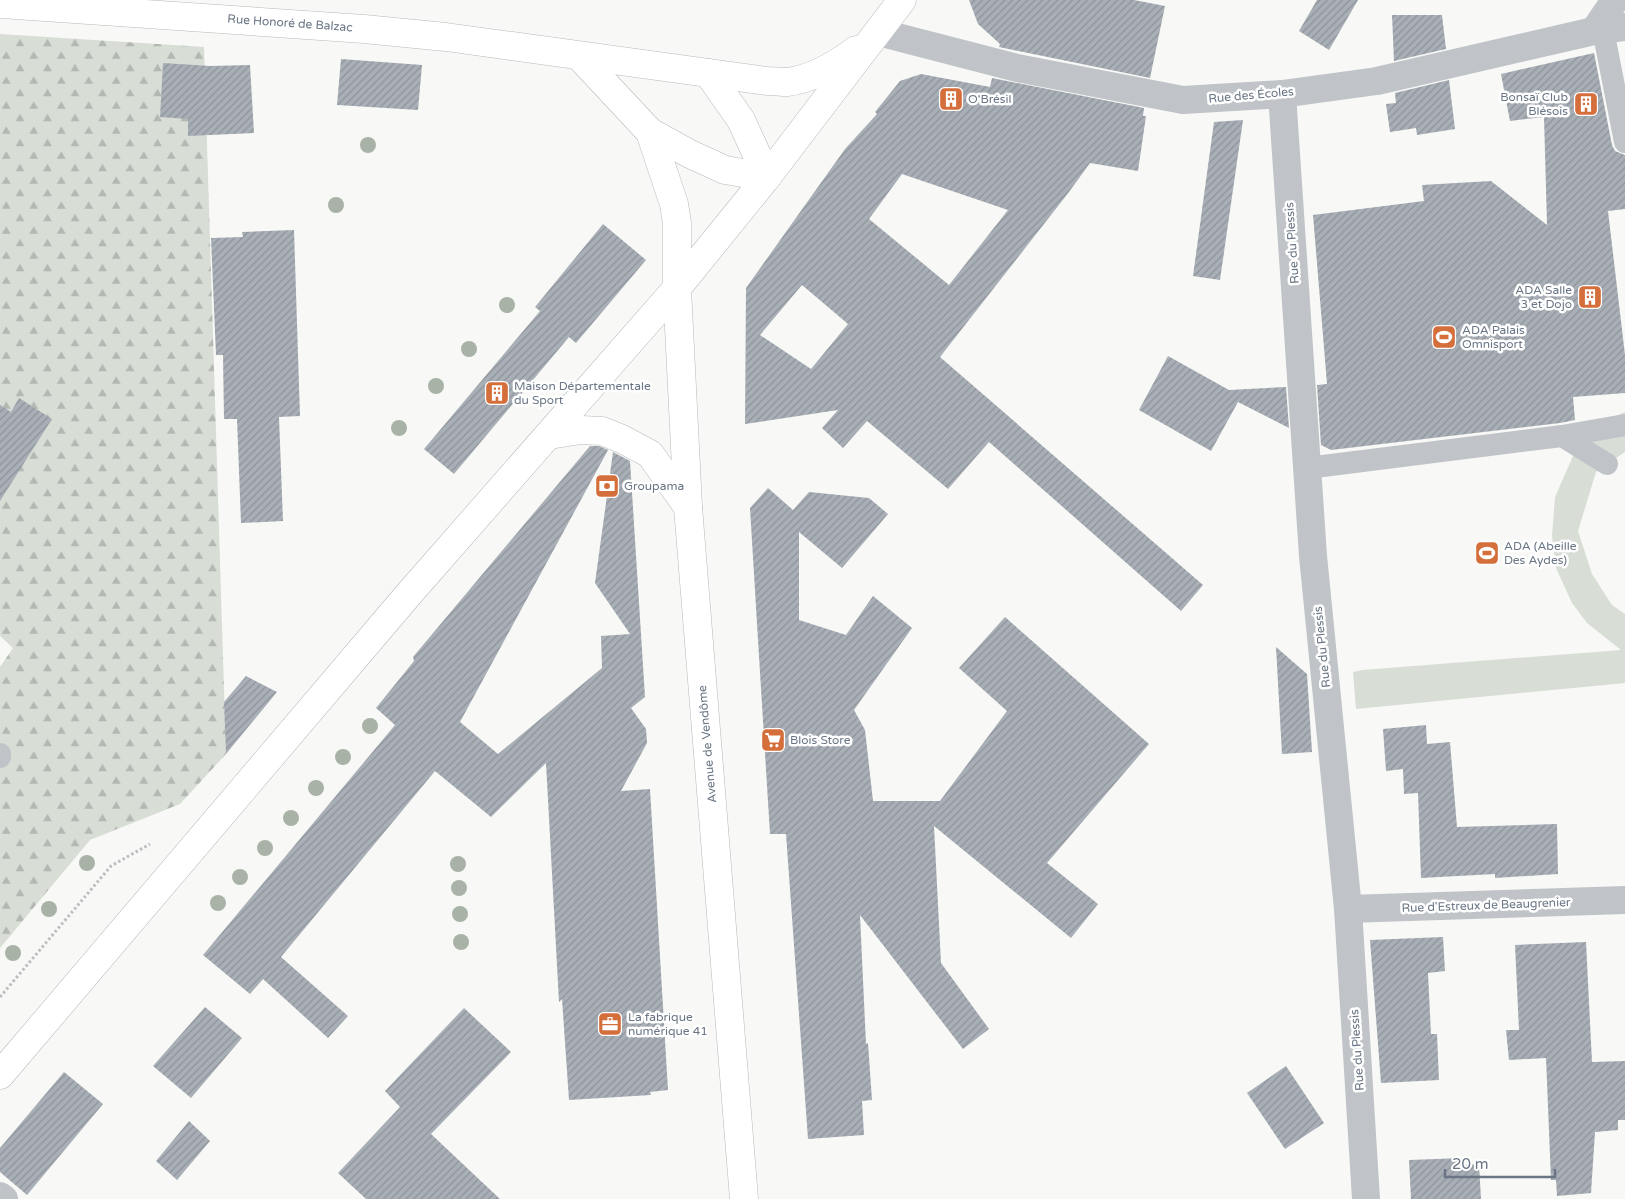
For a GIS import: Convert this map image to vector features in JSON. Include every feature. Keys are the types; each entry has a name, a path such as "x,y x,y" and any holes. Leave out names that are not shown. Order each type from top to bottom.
{"main road":[{"path":"0,1075 258,770 677,288 767,177 902,0"},
{"name":"Rue Honoré de Balzac","path":"0,4 100,6 446,37 787,82 815,74 839,63 878,32"},
{"path":"579,56 650,132 690,154 725,170 767,177"},
{"path":"708,73 741,120 767,177"},
{"path":"650,132 674,204 677,222 677,288"},
{"name":"Avenue de Vendôme","path":"677,288 688,507 744,1199"},
{"path":"549,435 581,430 602,430 622,439 650,454 688,507"}],"street":[{"path":"1607,29 1615,0"},
{"name":"Rue des Écoles","path":"878,32 1017,68 1183,100 1282,94 1377,81 1607,29"},
{"name":"Rue du Plessis","path":"1282,94 1313,556 1348,909 1366,1199"},
{"name":"Rue d'Estreux de Beaugrenier","path":"1348,909 1625,900"},
{"path":"0,1196 4,1199"}],"lane":[{"path":"1607,29 1625,142"},
{"path":"1307,468 1562,436 1625,425"},
{"path":"1562,436 1607,464"}],"path":[{"path":"0,997 111,866 154,842"}],"green space":[{"path":"0,34 204,47 226,754 180,804 90,840 0,948 0,667 13,648 0,636"},
{"path":"1625,412 1625,452 1596,472 1578,531 1592,574 1612,605 1625,614 1625,683 1356,709 1353,672 1621,650 1587,623 1572,603 1556,568 1552,536 1555,497 1573,456 1618,415"}],"building":[{"path":"969,0 1134,0 1165,6 1150,78 999,47 1000,44 978,24"},
{"path":"1317,0 1358,0 1329,50 1299,31"},
{"path":"1392,15 1442,15 1446,49 1394,61"},
{"path":"1594,53 1612,145 1615,151 1625,155 1625,209 1608,211 1625,355 1625,393 1573,397 1575,420 1560,423 1331,450 1321,445 1317,385 1327,384 1313,215 1424,201 1422,185 1491,181 1547,225 1544,117 1510,121 1501,74"},
{"path":"341,59 422,65 418,110 337,105"},
{"path":"163,63 210,66 250,65 254,133 188,136 188,119 160,117"},
{"path":"921,74 990,87 992,78 1144,108 1143,116 1146,116 1138,171 1090,163 940,357 1203,585 1181,611 989,442 948,489 867,421 843,448 822,428 838,410 745,424 746,288 845,149 877,114 875,112 900,81","holes":["902,174 1008,210 949,285 869,219","802,285 848,324 811,369 760,335"]},
{"path":"1449,80 1455,129 1417,135 1416,128 1390,132 1386,104 1396,103 1395,93"},
{"path":"1243,120 1220,280 1193,276 1214,122"},
{"path":"603,224 646,260 576,343 569,337 454,474 424,449 540,311 535,307"},
{"path":"294,230 300,416 279,417 283,521 241,523 237,419 224,419 223,355 216,355 211,238 243,237 242,232"},
{"path":"1168,356 1229,390 1286,387 1289,428 1238,402 1211,451 1139,410"},
{"path":"19,398 52,419 0,501 0,405 11,412"},
{"path":"590,446 599,446 608,450 460,722 498,754 602,668 601,636 630,634 595,583 613,452 630,461 645,697 631,708 646,729 647,743 621,791 650,789 668,1090 650,1092 651,1095 569,1100 562,999 559,1002 546,763 491,817 435,771 281,957 348,1016 328,1038 263,979 250,994 203,955 395,725 376,708 414,661 413,657"},
{"path":"768,488 793,510 809,492 869,498 888,514 842,568 799,532 799,620 846,635 873,596 912,628 854,710 865,730 873,801 940,801 1007,711 959,668 1005,617 1149,744 1047,863 1098,904 1071,938 934,826 941,963 989,1029 963,1049 860,915 866,1044 868,1043 872,1100 862,1101 864,1135 808,1139 786,834 770,834 758,640 750,508"},
{"path":"1276,647 1307,674 1312,752 1282,754"},
{"path":"246,676 277,692 226,754 224,702"},
{"path":"1426,725 1427,744 1450,742 1457,827 1557,824 1558,874 1495,878 1495,874 1421,878 1418,793 1404,794 1403,769 1386,771 1383,729"},
{"path":"1443,937 1445,971 1428,973 1431,1034 1437,1034 1439,1080 1381,1083 1370,940"},
{"path":"1586,942 1592,1062 1625,1061 1625,1120 1618,1120 1618,1130 1595,1132 1591,1193 1557,1196 1556,1180 1551,1180 1546,1058 1509,1060 1506,1030 1519,1030 1515,945"},
{"path":"205,1007 242,1038 191,1098 153,1066"},
{"path":"464,1008 511,1052 431,1134 500,1199 366,1199 338,1173 400,1107 385,1091"},
{"path":"1286,1066 1324,1123 1285,1149 1247,1093"},
{"path":"64,1072 103,1104 27,1195 0,1172 0,1148"},
{"path":"189,1121 210,1141 177,1180 156,1161"},
{"path":"1463,1158 1464,1165 1479,1164 1481,1199 1411,1199 1409,1160"}],"place":[{"name":"O'Brésil","path":"951,99"},
{"name":"Bonsaï Club Blésois","path":"1586,104"},
{"name":"ADA Salle 3 et Dojo","path":"1590,297"},
{"name":"ADA Palais Omnisport","path":"1444,337"},
{"name":"Maison Départementale du Sport","path":"497,393"},
{"name":"Groupama","path":"607,486"},
{"name":"ADA (Abeille Des Aydes)","path":"1487,553"},
{"name":"Blois Store","path":"773,740"},
{"name":"La fabrique numérique 41","path":"610,1024"}]}
